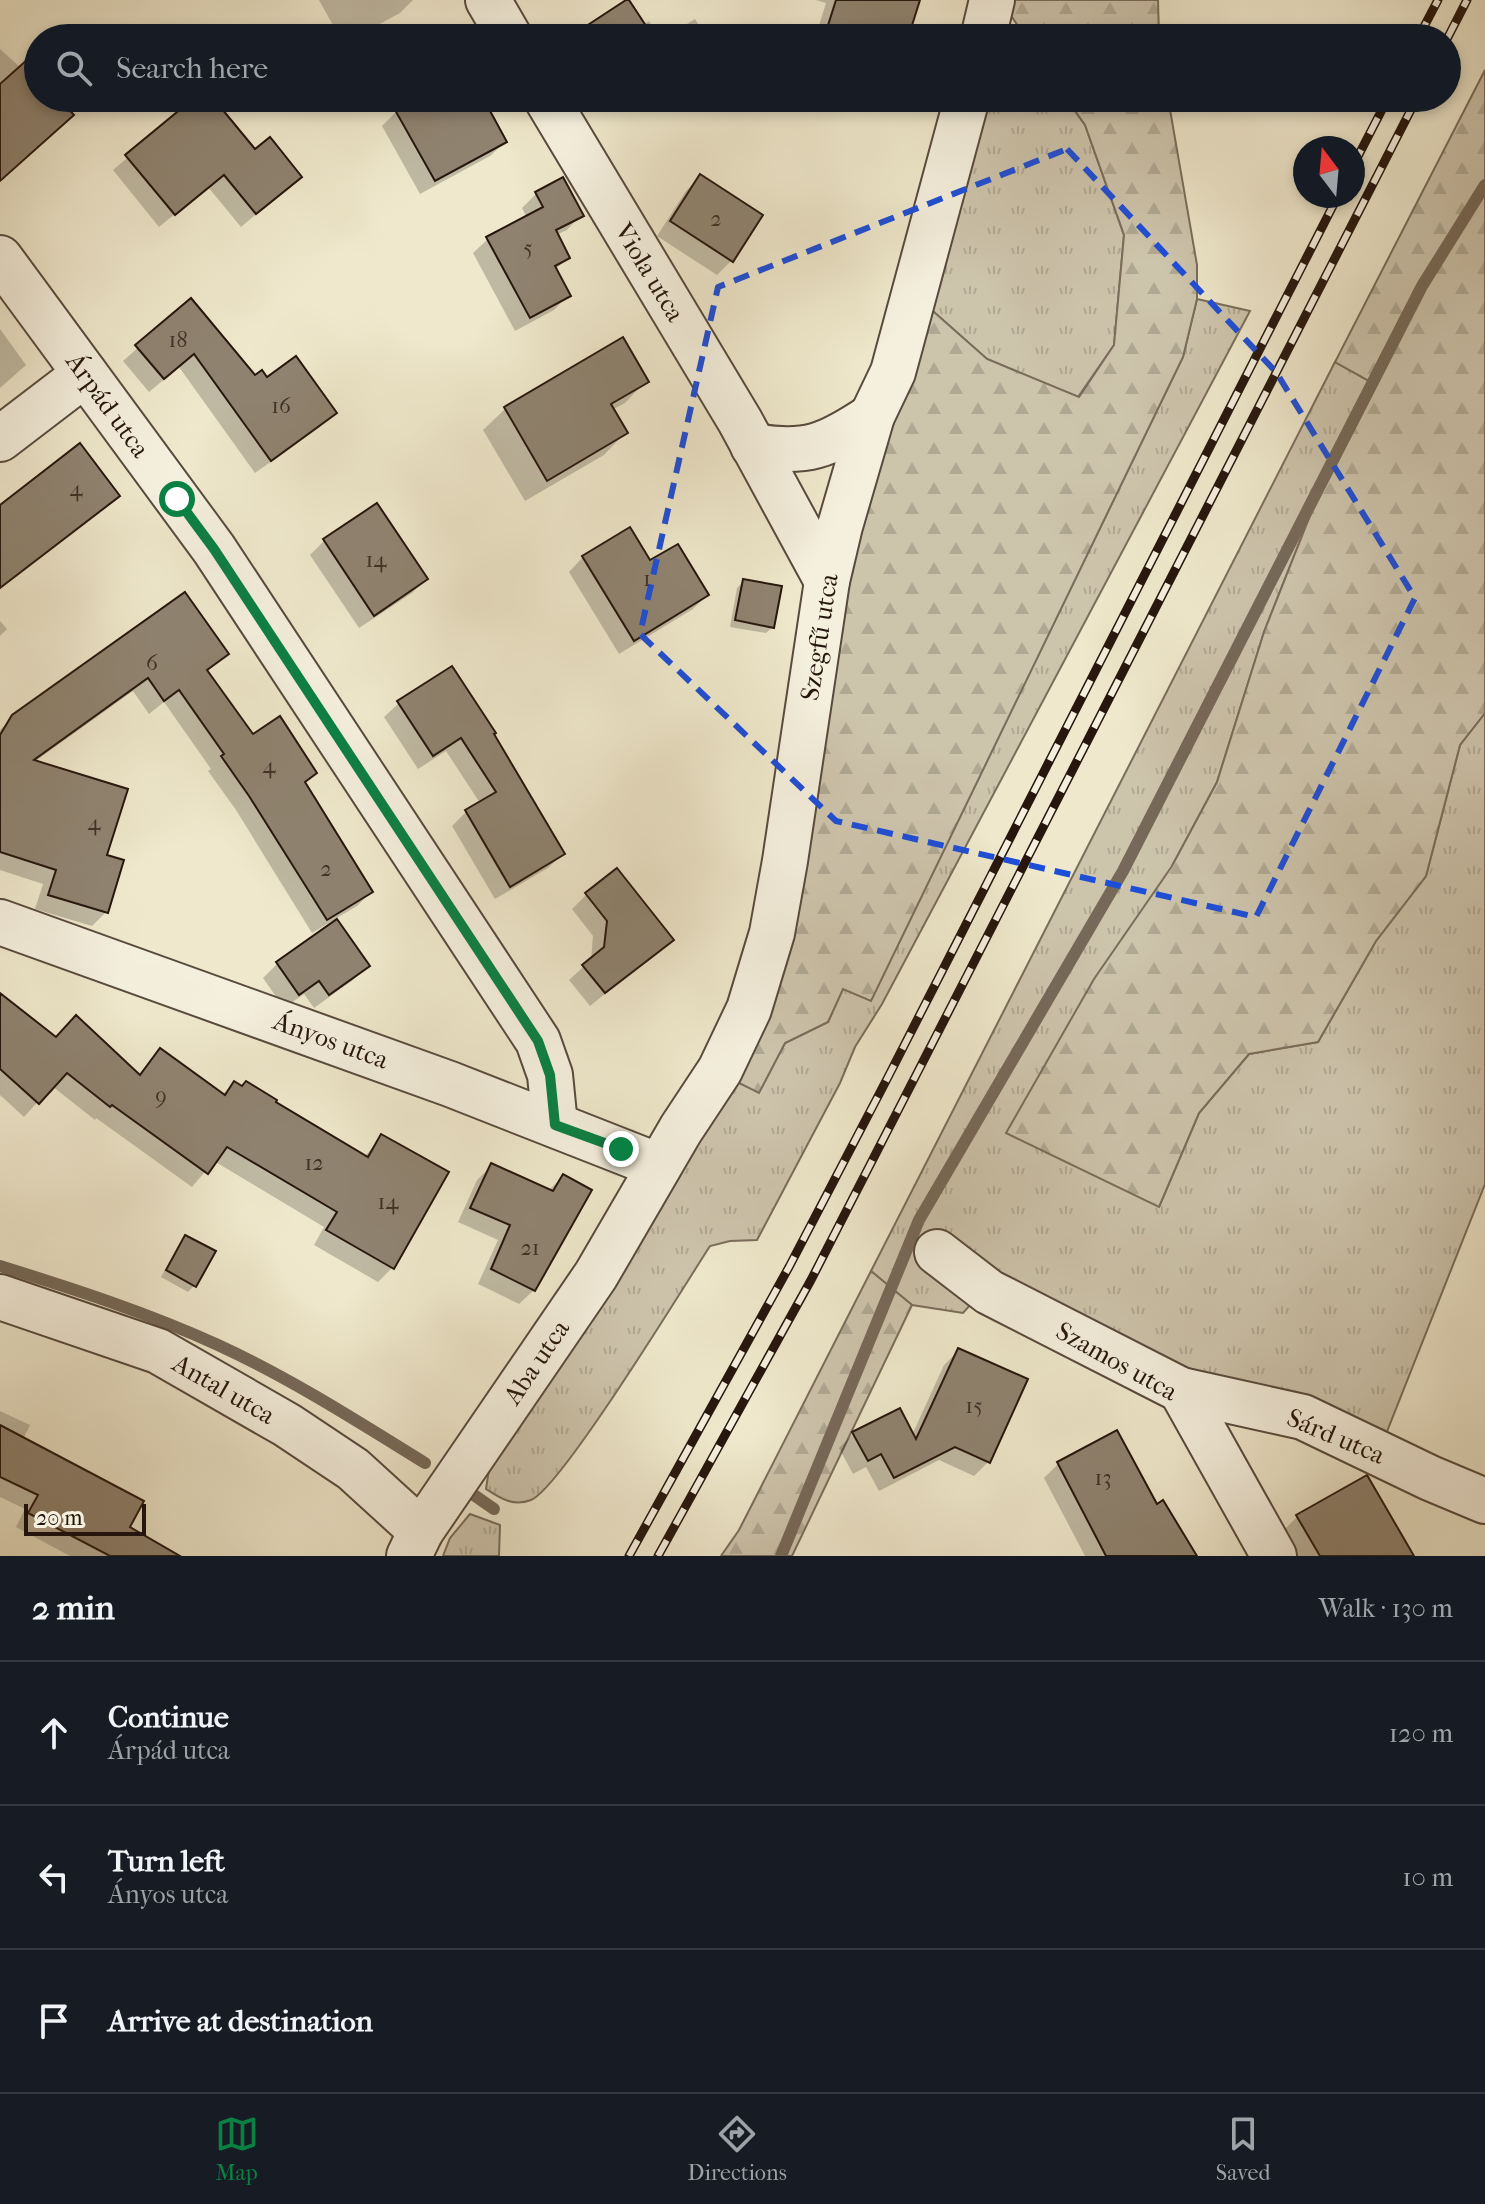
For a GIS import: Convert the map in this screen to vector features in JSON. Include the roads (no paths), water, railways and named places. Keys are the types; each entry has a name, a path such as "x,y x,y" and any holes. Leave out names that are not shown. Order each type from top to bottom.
{"street":[{"path":"488,0 502,24"},
{"path":"986,24 992,0"},
{"name":"Viola utca","path":"554,112 753,446 827,581"},
{"name":"Szegfű utca","path":"659,1166 720,1070 749,1009 772,933 827,581 872,416 893,372 963,112"},
{"name":"Árpád utca","path":"0,258 214,549 538,1041 550,1075 555,1125"},
{"path":"0,439 85,374"},
{"path":"753,446 786,451 820,445 872,416"},
{"name":"Ányos utca","path":"0,922 243,1007 659,1166"},
{"name":"Aba utca","path":"415,1543 596,1275 659,1166"},
{"name":"Szamos utca","path":"937,1252 989,1292 1181,1390 1274,1556"},
{"name":"Antal utca","path":"0,1297 158,1351 287,1425 353,1469 415,1543"},
{"name":"Sárd utca","path":"1181,1390 1303,1417 1485,1501"}],"waterway":[{"path":"781,1556 919,1220 1123,871 1422,286 1485,185"},
{"path":"0,1266 138,1312 218,1345 297,1386 425,1463"},
{"path":"471,1493 494,1509"}],"railway":[{"path":"1425,24 1438,0"},
{"path":"1455,24 1467,0"},
{"path":"1365,143 1381,112"},
{"path":"658,1556 811,1280 1410,112"},
{"path":"629,1556 789,1267 1332,208"}]}
